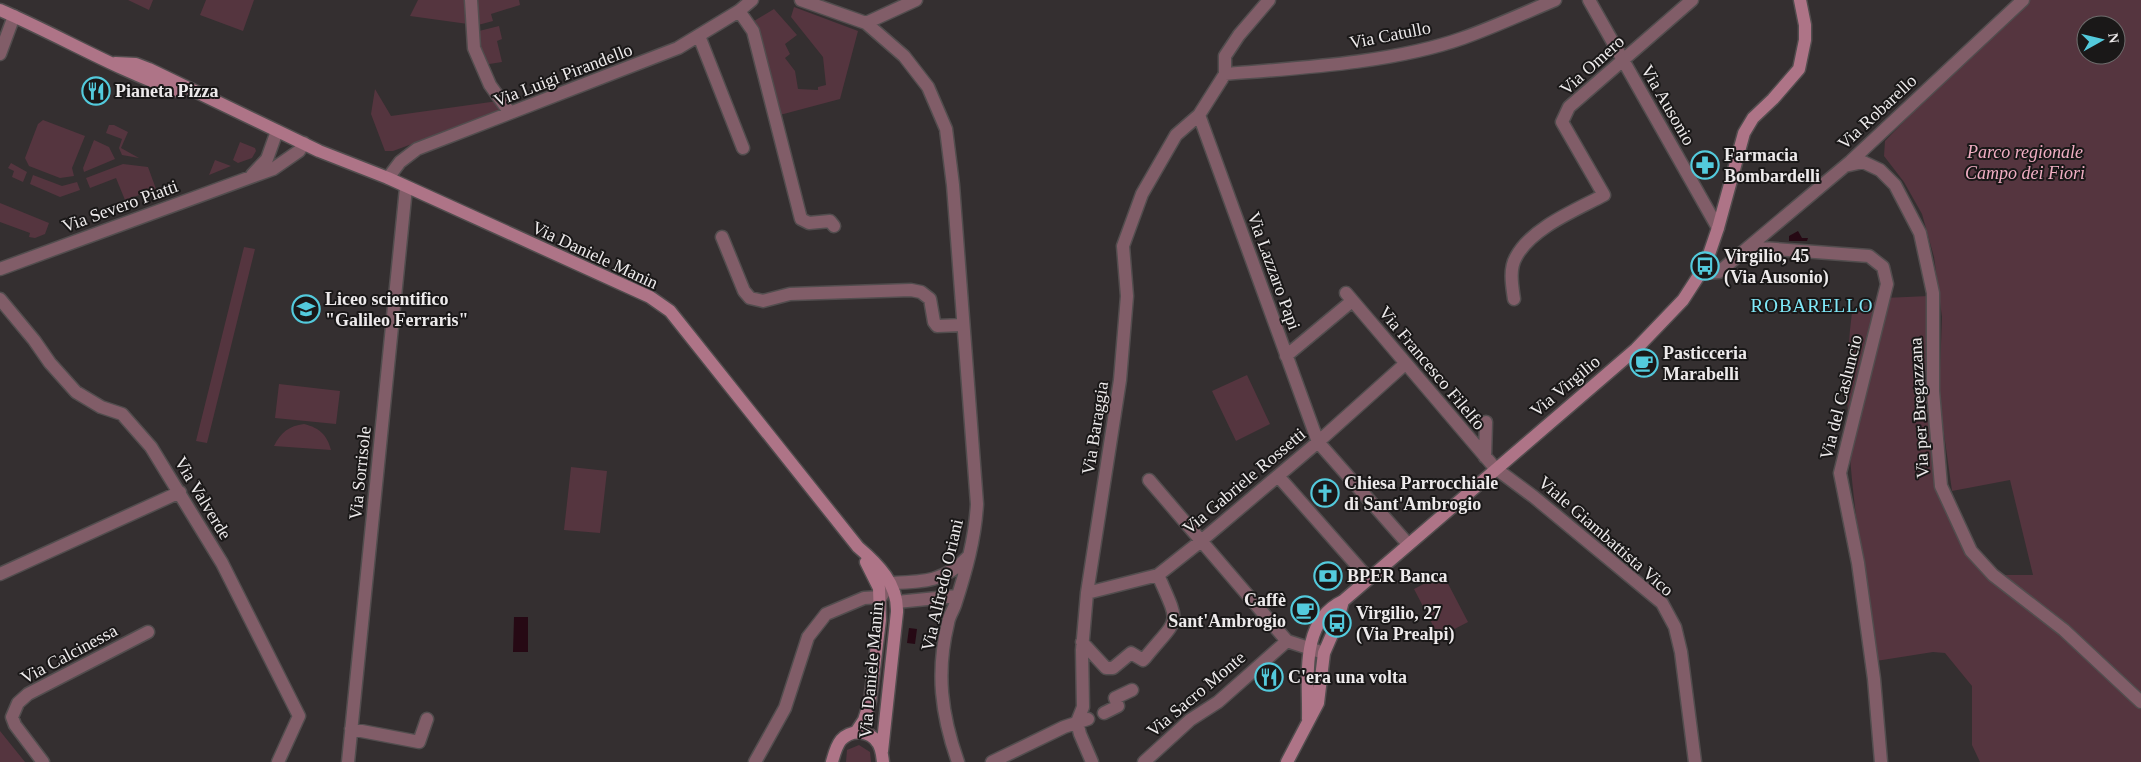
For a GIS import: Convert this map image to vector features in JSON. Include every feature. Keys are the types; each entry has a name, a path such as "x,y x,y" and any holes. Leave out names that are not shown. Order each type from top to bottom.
{"main road":[{"name":"Via Virgilio","path":"1308,724 1309,648 1315,628 1325,612 1343,601 1636,348 1683,300 1702,274 1718,228 1744,133 1753,118 1773,99 1799,69 1805,32 1800,0"},
{"name":"Via Daniele Manin","path":"0,10 116,64 136,64 230,110 388,178 406,188 650,297 670,312 858,547 890,583 897,602 882,758"},
{"name":"Via Daniele Manin","path":"856,732 864,720 870,701 881,597 877,582 858,547"},
{"path":"1287,762 1318,703 1324,653 1338,623 1343,601"},
{"path":"834,759 841,739 856,732 869,735 879,744 882,758"}],"street":[{"path":"471,0 474,48 490,84 510,113"},
{"name":"Via Luigi Pirandello","path":"388,178 400,162 417,149 649,61 699,36 740,11 752,0"},
{"name":"Via Alfredo Oriani","path":"801,0 866,23 904,56 928,87 946,130 953,185 977,504 975,531 970,555 948,621 940,671 946,728 958,762"},
{"path":"866,23 916,0"},
{"path":"1198,115 1225,74 1225,56 1239,35 1269,0"},
{"name":"Via Catullo","path":"1225,74 1294,69 1405,53 1462,38 1555,0"},
{"name":"Via Ausonio","path":"1589,0 1718,228"},
{"name":"Via Omero","path":"1514,299 1511,277 1515,257 1533,235 1604,195 1562,122 1568,107 1692,0"},
{"name":"Via Robarello","path":"1702,274 1719,272 1845,166 2023,0"},
{"path":"740,11 753,31 801,219 809,224 830,221 834,226"},
{"path":"0,54 14,16"},
{"path":"699,36 743,148"},
{"name":"Via Lazzaro Papi","path":"1198,115 1318,442 1408,544"},
{"name":"Via Baraggia","path":"1092,762 1080,734 1083,721 1081,684 1082,642 1087,592 1120,380 1127,296 1123,246 1142,194 1176,135 1198,115"},
{"path":"252,176 267,159 277,131"},
{"name":"Via Severo Piatti","path":"0,269 282,164 299,151 304,143"},
{"name":"Via per Bregazzana","path":"1845,166 1863,162 1880,170 1895,185 1920,233 1933,293 1933,390 1941,486 1971,551 1993,575 2064,630 2141,702"},
{"name":"Via Sorrisole","path":"348,762 406,188"},
{"path":"722,237 744,291 750,298 763,301 790,294 911,290 921,292 930,299 934,322 937,326 963,324"},
{"name":"Via del Casluncio","path":"1749,247 1869,256 1883,266 1887,284 1840,473 1858,563 1873,678 1881,762"},
{"name":"Via Francesco Filelfo","path":"1286,356 1349,297 1495,468"},
{"name":"Via Valverde","path":"0,299 34,340 50,363 76,392 101,407 122,414 137,429 180,492 222,563 299,716 278,762"},
{"name":"Via Gabriele Rossetti","path":"1087,592 1158,575 1204,544 1405,364"},
{"name":"Via Francesco Filelfo","path":"1485,457 1486,422"},
{"name":"Viale Giambattista Vico","path":"1495,468 1534,496 1662,603 1675,628 1681,652 1695,762"},
{"path":"1278,476 1368,578"},
{"path":"1149,480 1287,641 1324,653"},
{"path":"0,574 180,492"},
{"path":"755,762 785,708 808,637 826,614 864,598 881,597 890,583 945,576 955,570 970,555"},
{"path":"1082,642 1106,668 1113,668 1131,653 1143,660 1172,627 1175,619 1174,610 1158,575"},
{"path":"897,602 957,596"},
{"name":"Via Calcinessa","path":"43,762 15,725 12,717 18,703 44,686 148,632"},
{"name":"Via Sacro Monte","path":"1144,762 1190,720 1218,702 1287,641"},
{"path":"1104,713 1118,706 1116,698 1132,690"},
{"path":"351,729 419,742 428,719"},
{"path":"992,762 1083,721"}],"green space":[{"path":"128,0 153,0 149,10"},
{"path":"206,0 254,0 243,31 200,15"},
{"path":"418,0 467,0 468,24 410,16"},
{"path":"473,0 519,0 520,5 491,14 493,21 478,25"},
{"name":"Parco regionale Campo dei Fiori","path":"2022,0 2141,0 2141,762 1980,762 1972,745 1972,686 1945,653 1933,652 1876,661 1858,531 1849,443 1847,399 1852,312 1884,298 1929,296 1926,389 1935,488 1967,537 2003,575 2033,575 2010,480 1952,491 1939,398 1942,317 1934,257 1922,214 1904,182 1884,156 1885,141"},
{"path":"794,7 858,31 840,99 776,116 754,21 774,9 797,35 785,44 790,54 785,58 795,71 798,89 818,90 818,87 826,85 823,57 791,17"},
{"path":"499,26 502,39 497,41 502,62 483,65 476,34 479,31"},
{"path":"375,89 391,116 498,101 501,111 393,151 385,151 371,114"},
{"path":"43,120 85,136 72,168 74,176 60,178 29,166 25,158 38,124"},
{"path":"109,125 114,125 128,132 121,148 139,158 122,155 119,148 122,139 106,133"},
{"path":"94,140 109,147 115,159 84,172 83,168"},
{"path":"240,142 255,148 256,151 252,158 238,163 233,160"},
{"path":"215,160 231,166 209,175"},
{"path":"11,163 27,172 23,182 12,177 14,171 8,168"},
{"path":"123,164 148,167 156,189 125,200 116,178 90,188 86,178"},
{"path":"33,175 62,186 77,182 80,190 60,197 30,184"},
{"path":"0,203 49,223 45,234 35,238 29,237 30,233 0,222"},
{"path":"244,247 255,249 207,443 196,441"},
{"path":"1247,375 1270,424 1236,441 1212,391"},
{"path":"279,384 340,391 336,424 275,418"},
{"path":"304,424 322,433 331,450 274,446 286,430"},
{"path":"571,467 607,471 600,533 564,530"},
{"path":"1443,574 1468,622 1439,637 1414,589"},
{"path":"0,731 25,762 0,762"},
{"path":"859,745 870,752 871,762 846,762 847,750"}],"shaded area":[{"path":"1798,231 1802,238 1808,238 1807,241 1789,241 1789,236"},
{"path":"514,617 528,617 528,652 513,652"},
{"path":"909,628 917,629 915,644 907,643"}],"place":[{"name":"Pianeta Pizza","path":"96,91"},
{"name":"Farmacia Bombardelli","path":"1705,165"},
{"name":"Virgilio, 45 (Via Ausonio)","path":"1705,266"},
{"name":"Liceo scientifico \"Galileo Ferraris\"","path":"306,309"},
{"name":"Pasticceria Marabelli","path":"1644,363"},
{"name":"Chiesa Parrocchiale di Sant'Ambrogio","path":"1325,493"},
{"name":"BPER Banca","path":"1328,576"},
{"name":"Caffè Sant'Ambrogio","path":"1305,610"},
{"name":"Virgilio, 27 (Via Prealpi)","path":"1337,623"},
{"name":"C'era una volta","path":"1269,677"}],"district":[{"name":"ROBARELLO","path":"1812,305"}]}
